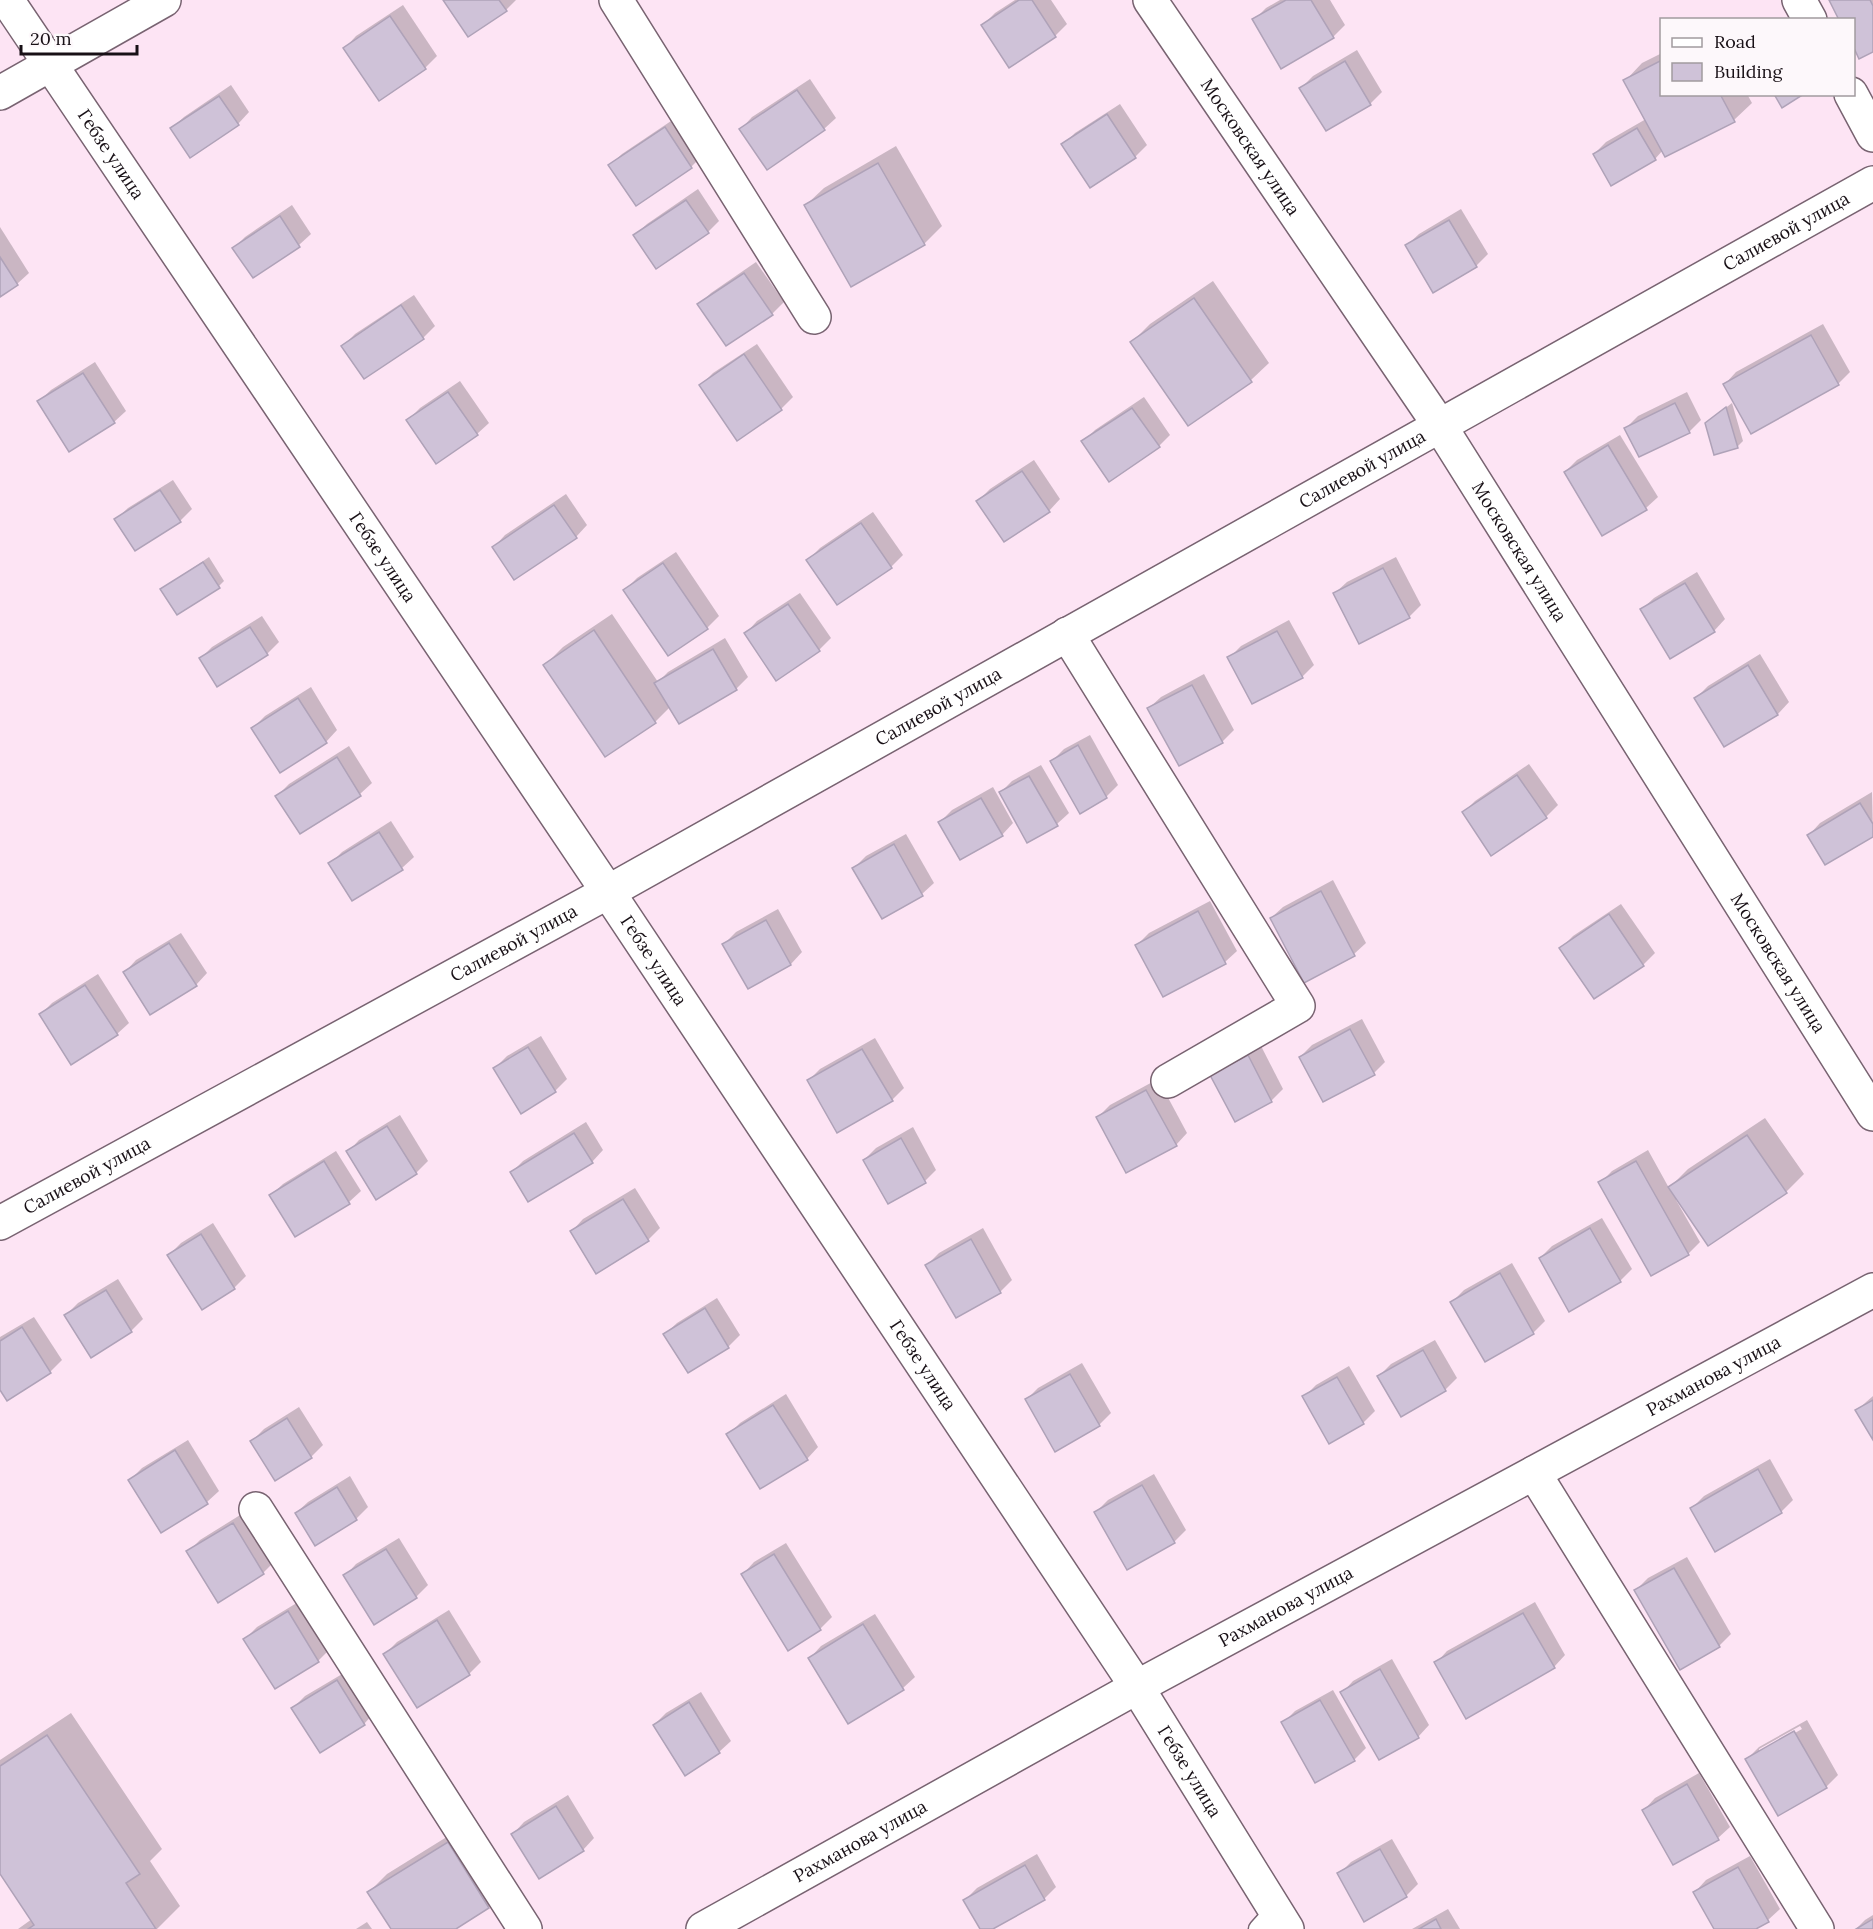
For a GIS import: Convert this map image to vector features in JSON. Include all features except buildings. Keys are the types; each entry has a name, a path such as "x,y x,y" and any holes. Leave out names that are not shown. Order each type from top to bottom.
{"street":[{"name":"Гебзе улица","path":"7,0 608,892 1137,1687 1274,1923"},
{"path":"0,93 164,0"},
{"path":"616,0 814,317"},
{"name":"Московская улица","path":"1150,0 1440,426 1873,1114"},
{"path":"1799,0 1809,18"},
{"path":"1852,96 1873,135"},
{"name":"Салиевой улица","path":"0,1223 608,892 1873,183"},
{"path":"1067,634 1298,1006 1168,1081"},
{"name":"Рахманова улица","path":"703,1929 1137,1687 1873,1290"},
{"path":"1534,1473 1817,1929"},
{"path":"256,1509 525,1929"}]}
